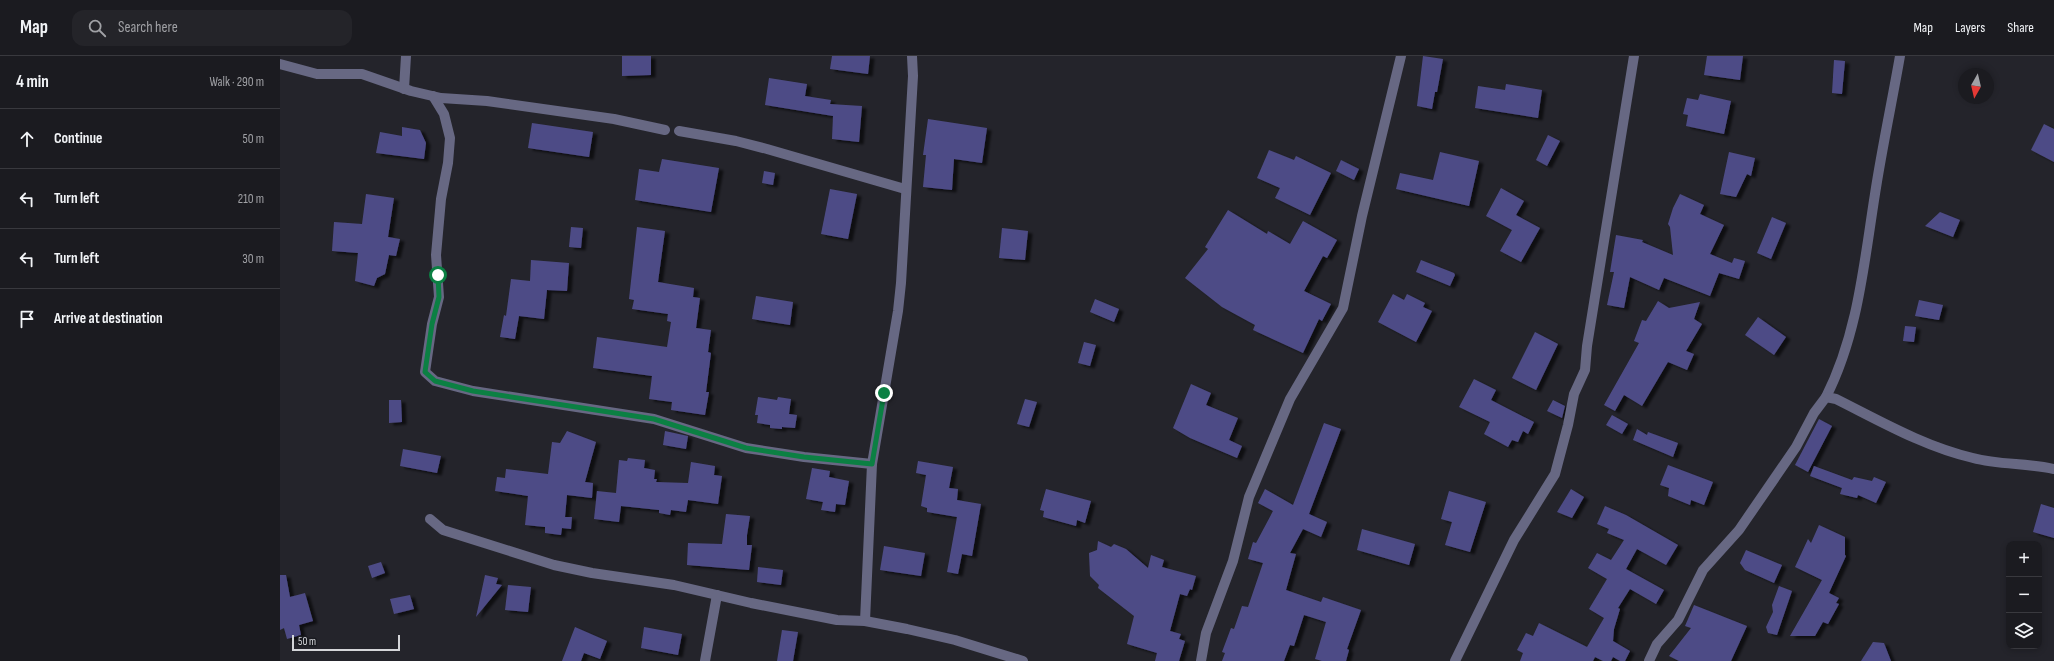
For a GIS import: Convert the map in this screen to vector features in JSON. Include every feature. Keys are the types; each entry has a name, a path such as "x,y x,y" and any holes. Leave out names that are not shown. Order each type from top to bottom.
{"street":[{"path":"404,89 406,56"},
{"path":"865,621 872,464 902,283 905,190 913,76 912,56"},
{"path":"1201,661 1206,634 1233,561 1249,497 1290,398 1343,308 1362,216 1401,56"},
{"path":"1456,661 1514,540 1555,474 1568,425 1574,394 1585,370 1587,346 1634,56"},
{"path":"1649,661 1657,644 1678,620 1703,570 1739,530 1796,447 1838,374 1848,344 1863,276 1875,192 1900,56"},
{"path":"280,64 317,74 362,74 404,89 433,96 487,101 614,119 664,130"},
{"path":"433,96 444,114 450,138 436,255 439,297 432,324 425,372 435,381 473,391 654,419 746,448 804,457 872,464"},
{"path":"679,131 767,148 905,190"},
{"path":"1826,397 1836,399 1902,432 1955,453 1982,460 2054,469"},
{"path":"430,519 443,530 554,565 592,573 674,585 837,620 865,621 907,629 955,640 1024,661"},
{"path":"705,661 717,595"}],"building":[{"path":"622,56 651,56 651,75 622,76"},
{"path":"832,56 870,56 868,74 830,69"},
{"path":"1423,56 1443,59 1437,92 1435,92 1432,109 1417,106"},
{"path":"1707,56 1743,56 1740,80 1704,75"},
{"path":"1834,60 1845,61 1842,94 1832,93"},
{"path":"769,78 807,84 805,96 831,100 830,104 862,106 859,142 832,139 833,116 765,105"},
{"path":"1506,84 1542,90 1538,118 1475,108 1478,86 1505,90"},
{"path":"1700,94 1731,101 1724,134 1686,126 1688,115 1683,114 1687,98 1698,100"},
{"path":"928,119 987,128 982,163 954,159 952,190 923,187 926,155 923,155"},
{"path":"532,123 593,132 589,157 528,148"},
{"path":"2044,124 2054,129 2054,162 2031,150"},
{"path":"402,127 420,130 426,143 424,159 376,153 380,132 402,136"},
{"path":"1548,135 1560,141 1547,166 1536,160"},
{"path":"1269,150 1294,160 1296,156 1331,173 1310,215 1275,198 1280,188 1257,178"},
{"path":"1440,152 1479,161 1469,206 1396,189 1400,173 1433,180"},
{"path":"1729,152 1755,158 1751,176 1747,174 1736,197 1720,194"},
{"path":"662,159 719,168 711,212 635,200 639,169 659,172"},
{"path":"1341,160 1359,169 1354,180 1336,171"},
{"path":"764,171 775,173 773,185 762,183"},
{"path":"1501,188 1524,201 1516,215 1540,228 1521,262 1500,251 1512,230 1486,216"},
{"path":"830,189 857,194 848,239 821,234"},
{"path":"366,194 394,198 388,237 400,239 396,256 389,255 385,274 377,278 374,286 355,281 358,253 332,251 334,222 362,224"},
{"path":"1680,194 1704,205 1700,214 1724,225 1710,254 1732,263 1734,258 1745,261 1739,279 1719,273 1710,296 1664,278 1659,290 1630,277 1624,308 1607,305 1614,272 1610,272 1616,235 1643,240 1642,242 1673,255 1670,227 1668,224 1673,208"},
{"path":"1228,210 1267,234 1268,231 1290,244 1303,221 1337,240 1327,258 1323,256 1304,291 1331,304 1322,321 1319,319 1303,353 1253,330 1255,325 1222,307 1185,278 1208,249 1205,247"},
{"path":"1940,212 1960,220 1953,237 1925,226"},
{"path":"1772,217 1786,223 1771,259 1757,253"},
{"path":"571,227 583,228 581,248 569,247"},
{"path":"637,227 665,231 658,282 694,288 693,297 700,298 696,328 711,330 708,352 711,353 706,392 709,392 705,415 671,410 672,402 649,399 652,376 593,368 597,337 667,347 671,322 667,321 668,314 632,309 634,300 629,299"},
{"path":"1002,228 1028,231 1025,260 999,258"},
{"path":"531,260 569,263 567,291 547,290 544,319 519,316 515,339 500,337 504,315 506,316 511,279 530,281"},
{"path":"1421,260 1454,273 1455,275 1450,286 1416,272"},
{"path":"1393,294 1404,300 1407,294 1425,303 1423,307 1432,311 1416,342 1378,322"},
{"path":"756,296 793,302 790,325 752,319"},
{"path":"1095,299 1119,309 1114,322 1090,312"},
{"path":"1919,300 1943,305 1939,320 1915,316"},
{"path":"1658,301 1669,308 1700,302 1694,319 1702,324 1686,351 1694,354 1687,370 1668,362 1642,406 1624,395 1615,411 1604,405 1639,343 1634,341 1642,320 1646,321"},
{"path":"1758,317 1786,337 1774,355 1745,335"},
{"path":"1905,326 1916,327 1914,342 1903,341"},
{"path":"1535,332 1558,344 1536,390 1512,378"},
{"path":"1084,342 1096,345 1090,366 1078,363"},
{"path":"1474,379 1496,390 1491,400 1534,422 1528,434 1523,431 1518,442 1512,440 1508,447 1484,434 1490,422 1459,407"},
{"path":"1191,384 1211,393 1206,405 1238,418 1229,440 1242,446 1237,458 1190,438 1173,428"},
{"path":"758,397 777,400 778,397 791,399 789,414 797,415 795,428 770,428 770,425 757,423 758,415 755,415"},
{"path":"1025,399 1037,402 1029,427 1017,424"},
{"path":"389,400 401,400 402,422 389,423"},
{"path":"1553,400 1565,406 1562,418 1547,411"},
{"path":"1612,415 1628,424 1622,434 1606,425"},
{"path":"1819,419 1832,426 1808,472 1795,465"},
{"path":"1324,423 1341,429 1309,514 1327,522 1321,537 1303,529 1290,553 1296,554 1286,590 1321,602 1323,597 1361,610 1347,649 1349,650 1346,661 1322,661 1315,659 1326,622 1304,615 1294,646 1290,645 1284,661 1222,661 1225,653 1222,652 1231,628 1234,629 1242,606 1248,607 1263,563 1248,559 1253,542 1256,543 1273,511 1258,503 1265,489 1293,505"},
{"path":"1637,429 1647,435 1648,432 1678,443 1673,457 1633,440"},
{"path":"567,431 596,442 585,482 593,483 592,498 567,495 565,517 572,517 571,529 562,528 561,535 545,533 545,527 525,525 528,496 495,491 497,477 505,478 506,469 548,474 552,442 560,443"},
{"path":"665,431 688,436 686,449 663,445"},
{"path":"403,449 441,456 437,473 400,466"},
{"path":"628,458 645,460 644,468 655,470 654,479 657,479 656,482 688,483 691,462 715,466 714,475 722,476 718,504 688,500 686,512 671,510 670,515 659,513 659,510 621,506 619,522 594,519 597,491 616,493 619,460 627,461"},
{"path":"918,461 953,467 949,488 958,489 957,500 981,504 972,556 962,554 958,574 947,572 957,517 927,512 927,508 921,506 926,475 916,473"},
{"path":"1668,465 1713,482 1704,505 1691,500 1690,505 1668,496 1669,488 1660,485"},
{"path":"1814,466 1852,480 1854,477 1872,481 1874,477 1886,482 1876,503 1858,495 1857,498 1840,494 1842,488 1810,476"},
{"path":"812,468 830,471 829,477 849,481 845,505 836,504 835,512 821,510 823,502 806,499"},
{"path":"1046,489 1091,501 1085,523 1077,520 1076,526 1043,517 1044,511 1040,510"},
{"path":"1571,489 1584,497 1572,518 1557,512"},
{"path":"1449,491 1486,502 1470,552 1445,545 1452,522 1441,519"},
{"path":"2041,504 2054,508 2054,538 2033,532"},
{"path":"1605,506 1626,515 1678,545 1666,565 1637,549 1626,569 1664,590 1656,604 1630,589 1618,608 1620,609 1614,629 1613,641 1630,651 1625,661 1620,661 1613,657 1611,661 1603,661 1595,657 1593,661 1520,661 1523,653 1517,650 1526,633 1533,636 1539,623 1587,647 1604,618 1589,609 1607,579 1588,568 1597,553 1611,560 1624,540 1607,533 1609,529 1597,524"},
{"path":"726,514 750,516 747,535 747,545 752,545 749,570 687,565 688,543 722,544"},
{"path":"1819,525 1845,537 1846,556 1829,593 1839,598 1836,603 1839,604 1828,624 1823,622 1815,636 1790,636 1822,580 1795,567 1808,539 1811,543"},
{"path":"1362,529 1415,544 1409,565 1357,550"},
{"path":"1098,541 1111,547 1114,544 1126,549 1148,568 1151,555 1164,560 1162,567 1196,576 1192,590 1190,589 1187,596 1180,594 1170,631 1181,634 1179,639 1185,641 1179,661 1155,661 1157,653 1127,644 1134,616 1098,588 1099,585 1090,576 1089,553 1097,550"},
{"path":"884,546 925,553 921,576 880,570"},
{"path":"1746,550 1782,565 1774,583 1745,570 1740,563"},
{"path":"381,562 385,573 372,578 368,566"},
{"path":"758,567 783,570 781,585 757,582"},
{"path":"280,575 286,575 290,597 305,593 313,621 299,625 301,635 287,639 284,628 280,630"},
{"path":"485,575 498,578 496,584 502,585 476,617"},
{"path":"508,585 531,587 528,612 505,610"},
{"path":"1779,586 1792,591 1777,635 1768,633 1766,627 1773,612 1772,605"},
{"path":"410,595 414,609 394,614 390,599"},
{"path":"1694,605 1747,626 1731,661 1679,661 1669,656 1691,628 1685,626"},
{"path":"575,627 607,641 600,659 584,653 581,661 562,661"},
{"path":"644,627 682,634 678,655 641,648"},
{"path":"782,630 798,632 793,661 777,661"},
{"path":"1873,642 1884,643 1891,661 1861,661"}],"route":[{"path":"438,275 439,297 432,324 425,372 435,381 473,391 654,419 746,448 804,457 872,464 884,393"}]}
